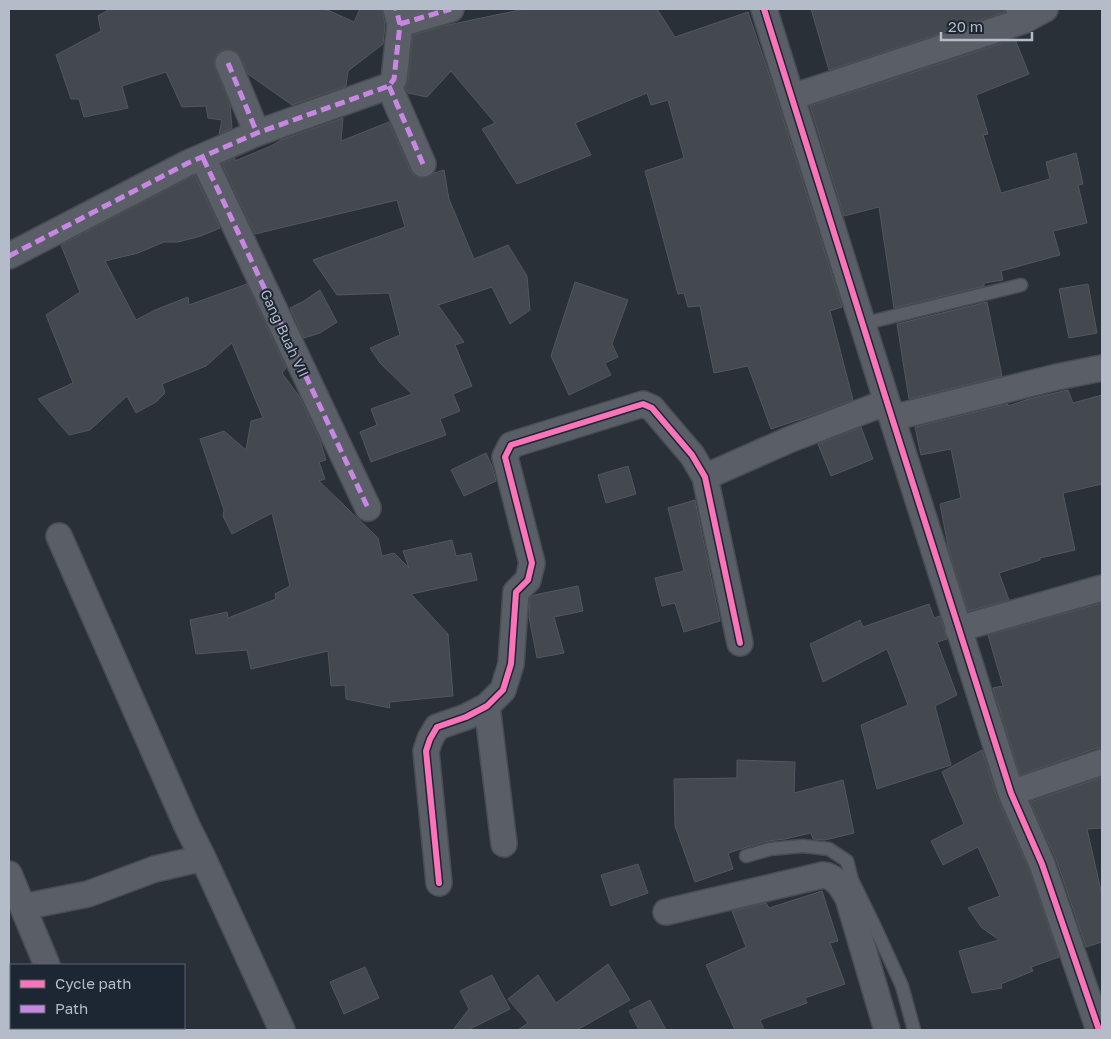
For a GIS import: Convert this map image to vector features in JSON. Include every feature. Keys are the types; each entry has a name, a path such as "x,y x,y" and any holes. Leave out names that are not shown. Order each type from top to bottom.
{"street":[{"path":"9,256 179,168 257,133 389,86 394,79 398,16 451,9"},
{"path":"764,9 1011,793 1042,864 1100,1030"},
{"path":"792,97 1021,15 1045,9"},
{"path":"228,63 257,133"},
{"path":"389,86 423,164"},
{"name":"Gang Buah VII","path":"203,158 368,508"},
{"path":"705,477 791,439 889,410 1102,368"},
{"path":"439,883 426,751 437,727 466,717 487,706 503,690 511,664 516,592 528,580 532,563 505,457 511,445 643,404 652,408 692,455 705,477 740,643"},
{"path":"59,536 183,817 282,1030"},
{"path":"958,629 1102,588"},
{"path":"487,706 504,844"},
{"path":"1011,793 1102,762"},
{"path":"23,907 88,894 155,869 203,858"},
{"path":"9,874 47,964"},
{"path":"666,912 828,875 839,884 848,898 886,1030"}],"lane":[{"path":"862,324 1021,286"},
{"path":"746,856 770,849 803,846 829,850 847,861 852,880 902,986 914,1030"}],"building":[{"path":"110,9 322,9 354,22 360,9 382,9 385,25 383,44 348,71 346,86 292,105 248,74 237,52 230,49 222,50 216,55 214,62 230,104 232,128 219,134 222,120 208,118 206,106 182,107 166,72 122,86 128,108 84,117 79,99 71,99 56,55 101,31 98,16"},
{"path":"525,9 657,9 675,37 748,12 842,307 830,311 853,400 771,429 748,366 714,373 700,306 688,307 684,293 678,294 645,171 684,158 668,100 651,105 647,93 575,123 591,155 517,184 482,129 495,123 451,71 427,97 408,93 405,88 408,81 413,35 443,26"},
{"path":"811,9 1005,9 1005,12 829,70"},
{"path":"1015,39 1029,74 976,95 988,134 983,135 1001,193 1050,179 1046,162 1076,153 1083,184 1078,185 1087,223 1053,231 1060,255 1001,271 1003,280 984,283 984,286 894,308 879,207 844,216 810,106"},
{"path":"343,118 341,141 389,122 414,175 421,178 428,177 444,170 449,199 474,259 508,245 527,276 530,310 510,324 492,287 438,305 464,342 455,345 472,386 453,394 460,411 440,419 446,435 371,462 360,432 377,425 371,409 412,394 380,363 370,348 400,335 389,293 337,295 313,260 405,227 397,200 255,234 222,164 235,158 235,161 281,140"},
{"path":"195,175 220,228 201,236 178,242 164,242 138,253 105,261 136,320 188,297 189,305 247,284 286,368 282,373 299,396 320,440 326,460 319,462 325,479 319,481 378,538 382,556 394,553 409,568 403,551 452,540 456,556 471,553 477,580 411,594 448,634 453,696 389,702 390,708 346,699 345,685 331,686 328,651 251,669 247,650 196,654 190,620 227,612 228,618 276,599 275,594 290,586 272,513 232,534 223,516 224,510 200,439 224,431 246,450 251,421 263,418 232,343 206,366 162,384 165,393 156,402 136,413 127,396 90,430 69,435 38,399 73,383 46,315 80,292 61,245"},
{"path":"575,282 628,300 612,344 618,357 605,363 611,375 569,395 551,356"},
{"path":"1088,284 1097,333 1069,338 1059,289"},
{"path":"320,290 337,322 320,333 304,338 290,308"},
{"path":"987,302 1002,376 909,399 897,324"},
{"path":"1068,390 1073,403 1102,395 1102,484 1063,493 1075,550 1040,558 1040,560 999,573 1009,600 968,611 949,551 940,504 961,498 951,449 921,455 915,427"},
{"path":"861,427 873,459 831,476 818,444"},
{"path":"486,453 496,481 464,496 451,470"},
{"path":"628,466 636,494 606,503 598,475"},
{"path":"695,500 720,621 684,632 675,603 662,606 655,578 684,571 668,508"},
{"path":"578,586 583,611 554,617 564,653 537,658 529,617 530,598 534,595"},
{"path":"1102,603 1102,748 1097,748 1020,775 993,688 1003,686 988,635"},
{"path":"929,604 934,618 940,616 947,639 937,642 957,695 935,706 951,765 877,789 861,725 908,705 887,649 823,682 810,644 860,620 863,627"},
{"path":"982,750 997,797 1029,869 1059,957 1031,967 1033,971 1001,984 1002,988 972,993 959,951 999,940 981,927 968,908 1000,896 978,847 943,865 931,841 964,824 942,772"},
{"path":"737,760 795,762 794,793 843,780 854,833 825,840 813,839 811,833 768,841 744,848 728,853 733,869 695,882 675,826 674,779 737,778"},
{"path":"1102,777 1102,828 1087,829 1102,895 1102,942 1086,947 1056,859 1030,802"},
{"path":"638,864 648,893 611,906 601,875"},
{"path":"822,891 838,941 830,943 845,984 805,998 807,1003 760,1020 764,1030 735,1030 706,965 746,947 732,911 766,903 769,908"},
{"path":"608,964 630,1000 577,1030 518,1030 528,1023 508,999 538,975 556,1003"},
{"path":"365,967 379,998 344,1014 330,982"},
{"path":"492,975 510,1009 468,1030 453,1030 469,1009 460,991"},
{"path":"650,1000 666,1030 639,1030 629,1011"}],"marked path":[{"path":"9,256 188,163 257,133 389,86 394,79 400,24 396,9"},
{"path":"400,24 451,9"},
{"path":"228,63 257,133"},
{"path":"389,86 423,164"},
{"path":"203,158 368,508"}],"cycle path":[{"path":"764,9 1011,793 1042,864 1099,1030"},
{"path":"439,883 426,751 437,727 466,717 487,706 503,690 511,664 516,592 528,580 532,563 505,457 511,445 643,404 652,408 692,455 705,477 740,643"}]}
